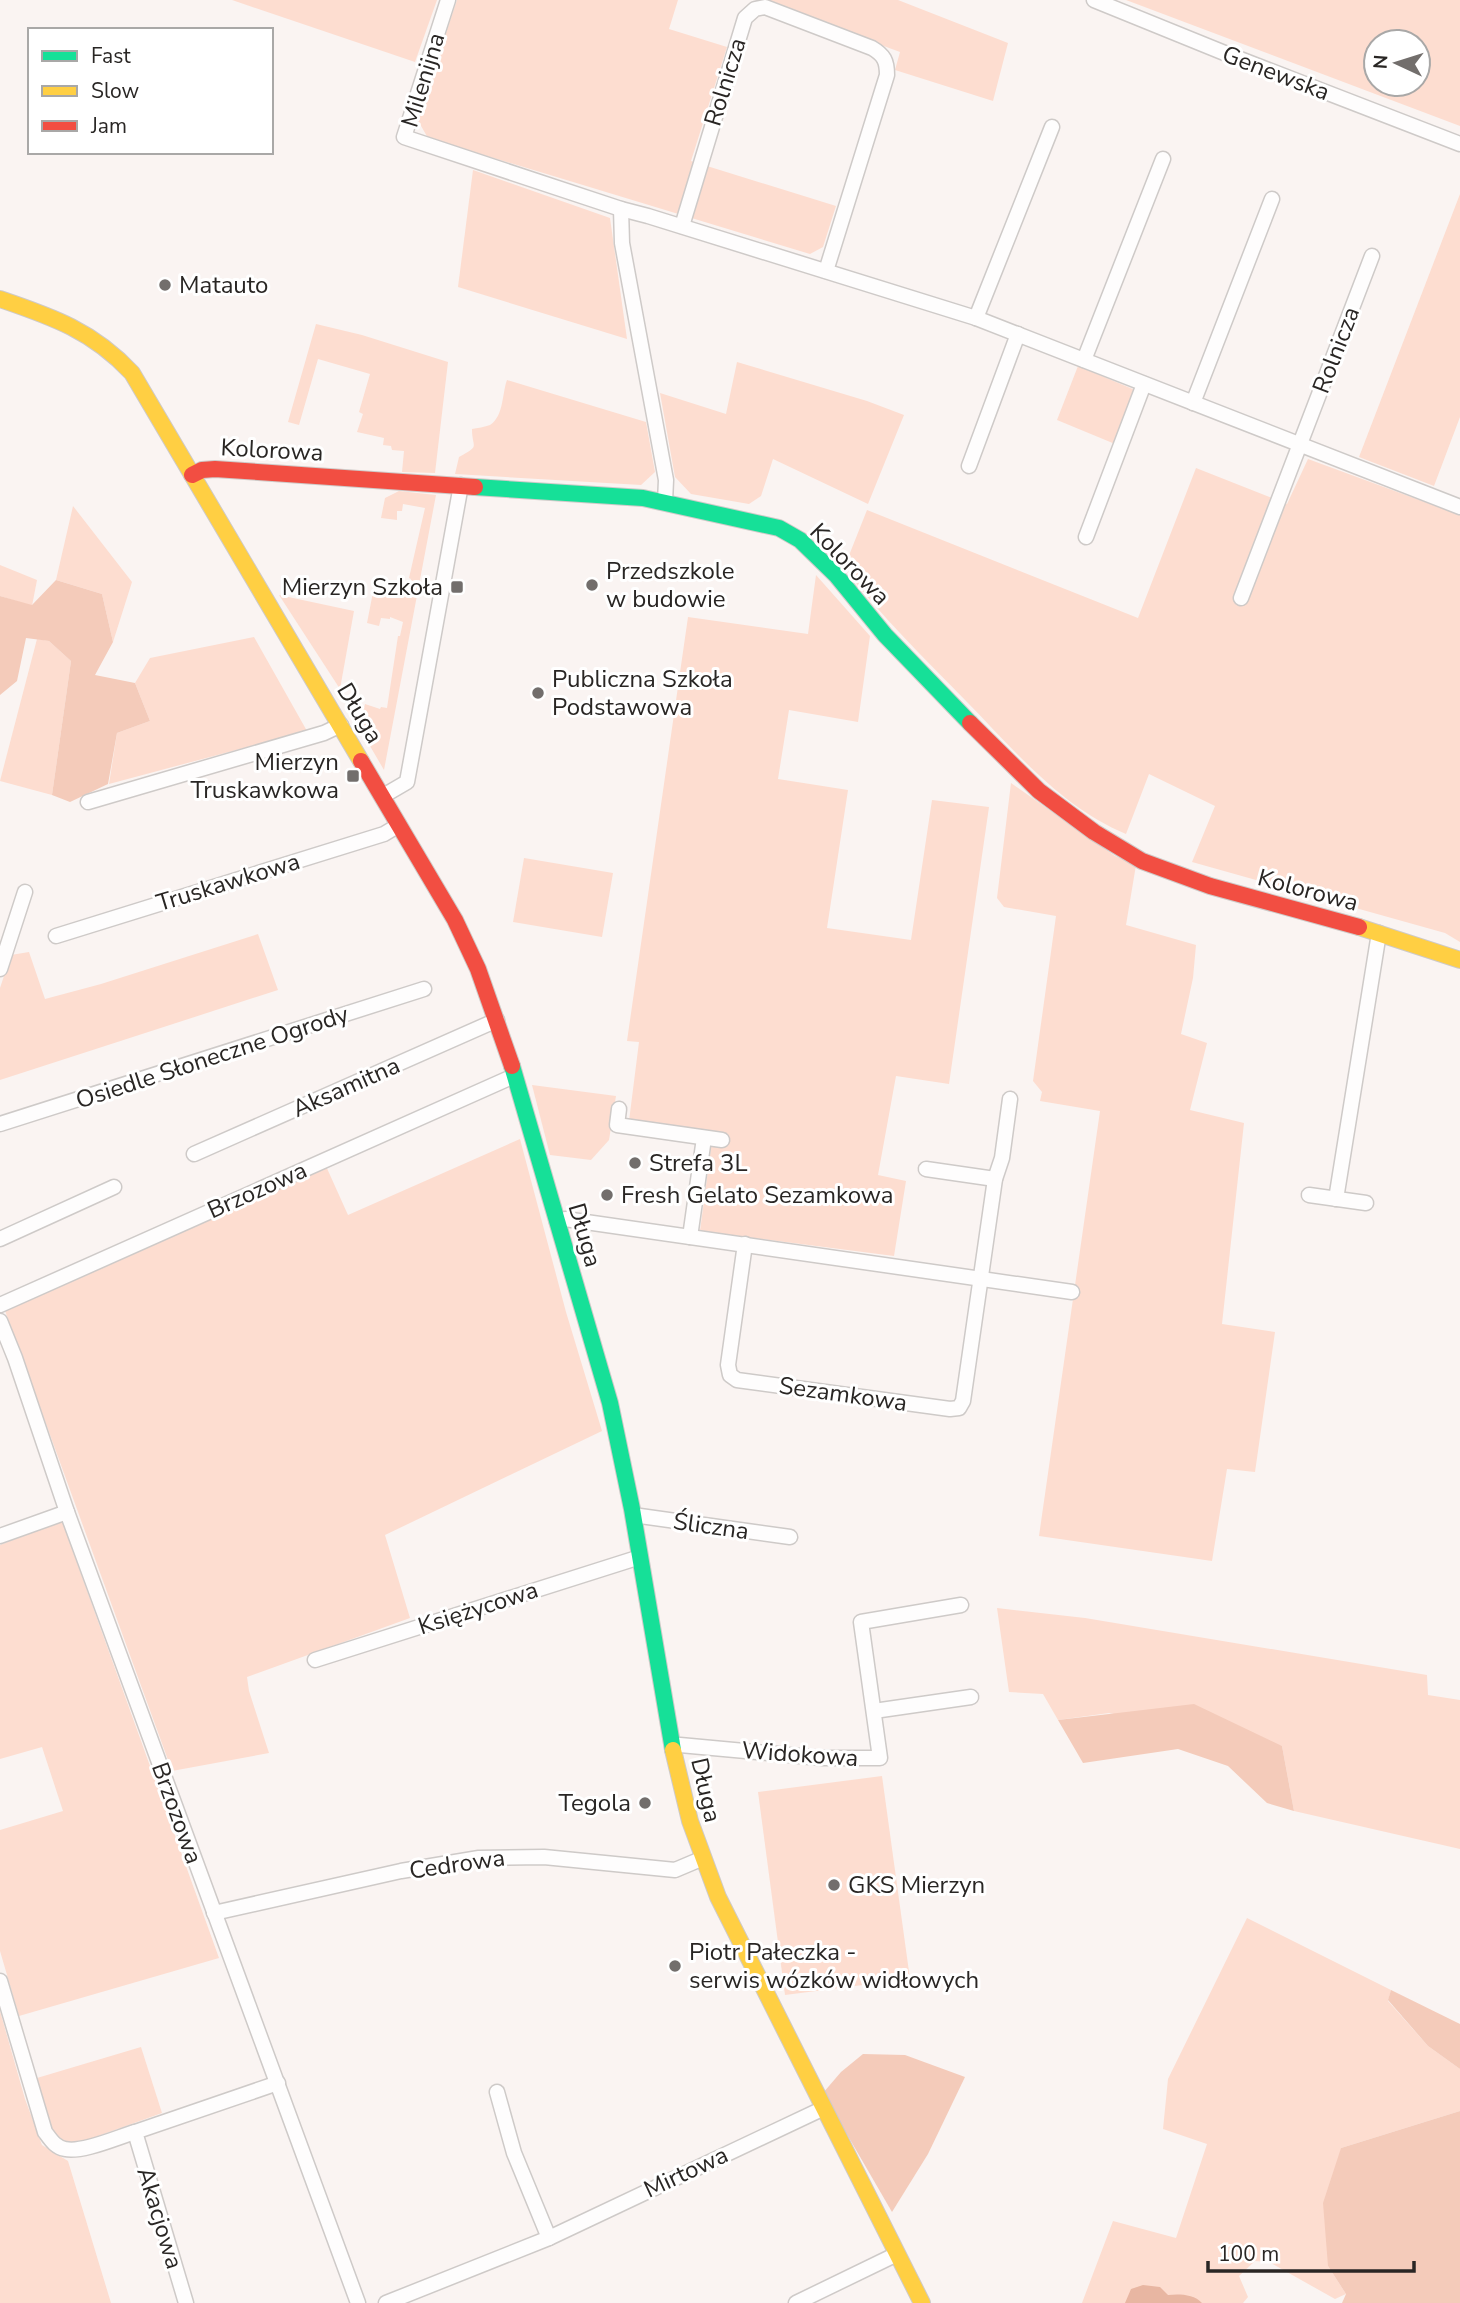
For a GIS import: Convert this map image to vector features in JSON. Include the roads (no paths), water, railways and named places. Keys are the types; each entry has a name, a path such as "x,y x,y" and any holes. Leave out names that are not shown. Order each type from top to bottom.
{"street":[{"name":"Milenijna","path":"448,0 404,137 621,209"},
{"name":"Genewska","path":"1094,0 1460,144"},
{"name":"Rolnicza","path":"682,226 745,18 755,9 765,7 872,48 881,54 887,63 887,75 826,271"},
{"path":"976,318 1052,127"},
{"path":"1084,360 1163,159"},
{"path":"1193,403 1272,198"},
{"path":"665,502 666,480 622,243 621,209 976,318 1460,507"},
{"name":"Rolnicza","path":"1241,598 1372,256"},
{"name":"Długa","path":"0,299 72,325 95,337 112,351 141,386 463,935 497,1020 607,1392 633,1515 673,1746 686,1810 701,1859 718,1898 922,2303"},
{"path":"969,466 1018,334"},
{"path":"1086,537 1144,384"},
{"name":"Kolorowa","path":"192,475 206,469 643,498 779,528 800,540 836,575 885,635 947,701 1039,791 1094,832 1142,861 1210,886 1379,933 1460,960"},
{"path":"383,796 407,782 461,485"},
{"path":"88,802 324,733 341,725"},
{"name":"Truskawkowa","path":"56,936 384,834 399,825"},
{"path":"0,969 25,892"},
{"name":"Kolorowa","path":"1336,1199 1379,933"},
{"name":"Osiedle Słoneczne Ogrody","path":"0,1124 424,989"},
{"name":"Aksamitna","path":"194,1154 497,1020"},
{"name":"Brzozowa","path":"0,1305 514,1076"},
{"name":"Sezamkowa","path":"745,1244 728,1365 730,1376 737,1380 950,1409 959,1408 963,1401 995,1180 1002,1158 1010,1099"},
{"path":"619,1109 617,1125 722,1140"},
{"path":"690,1237 704,1138"},
{"path":"926,1169 995,1180"},
{"path":"0,1238 114,1187"},
{"path":"1309,1195 1366,1203"},
{"path":"557,1222 565,1219 1072,1292"},
{"name":"Brzozowa","path":"0,1321 67,1512 358,2303"},
{"path":"0,1536 67,1512"},
{"name":"Śliczna","path":"633,1515 790,1537"},
{"name":"Księżycowa","path":"315,1660 640,1557"},
{"name":"Widokowa","path":"673,1746 821,1758 880,1758 861,1622 961,1605"},
{"name":"Widokowa","path":"874,1711 971,1697"},
{"name":"Cedrowa","path":"214,1913 401,1871 479,1858 544,1857 675,1870 701,1859"},
{"path":"0,1981 45,2132 53,2143 64,2149 75,2150 135,2132 278,2083"},
{"path":"497,2092 514,2153 549,2238"},
{"name":"Mirtowa","path":"386,2303 549,2238 824,2108"},
{"name":"Akacjowa","path":"135,2132 186,2303"},
{"path":"796,2303 897,2255"}],"place":[{"name":"Matauto","path":"165,285"},
{"name":"Przedszkole w budowie","path":"592,585"},
{"name":"Mierzyn Szkoła","path":"457,587"},
{"name":"Publiczna Szkoła Podstawowa","path":"538,693"},
{"name":"Mierzyn Truskawkowa","path":"353,776"},
{"name":"Strefa 3L","path":"635,1163"},
{"name":"Fresh Gelato Sezamkowa","path":"607,1195"},
{"name":"Tegola","path":"645,1803"},
{"name":"GKS Mierzyn","path":"834,1885"},
{"name":"Piotr Pałeczka - serwis wózków widłowych","path":"675,1966"}]}
